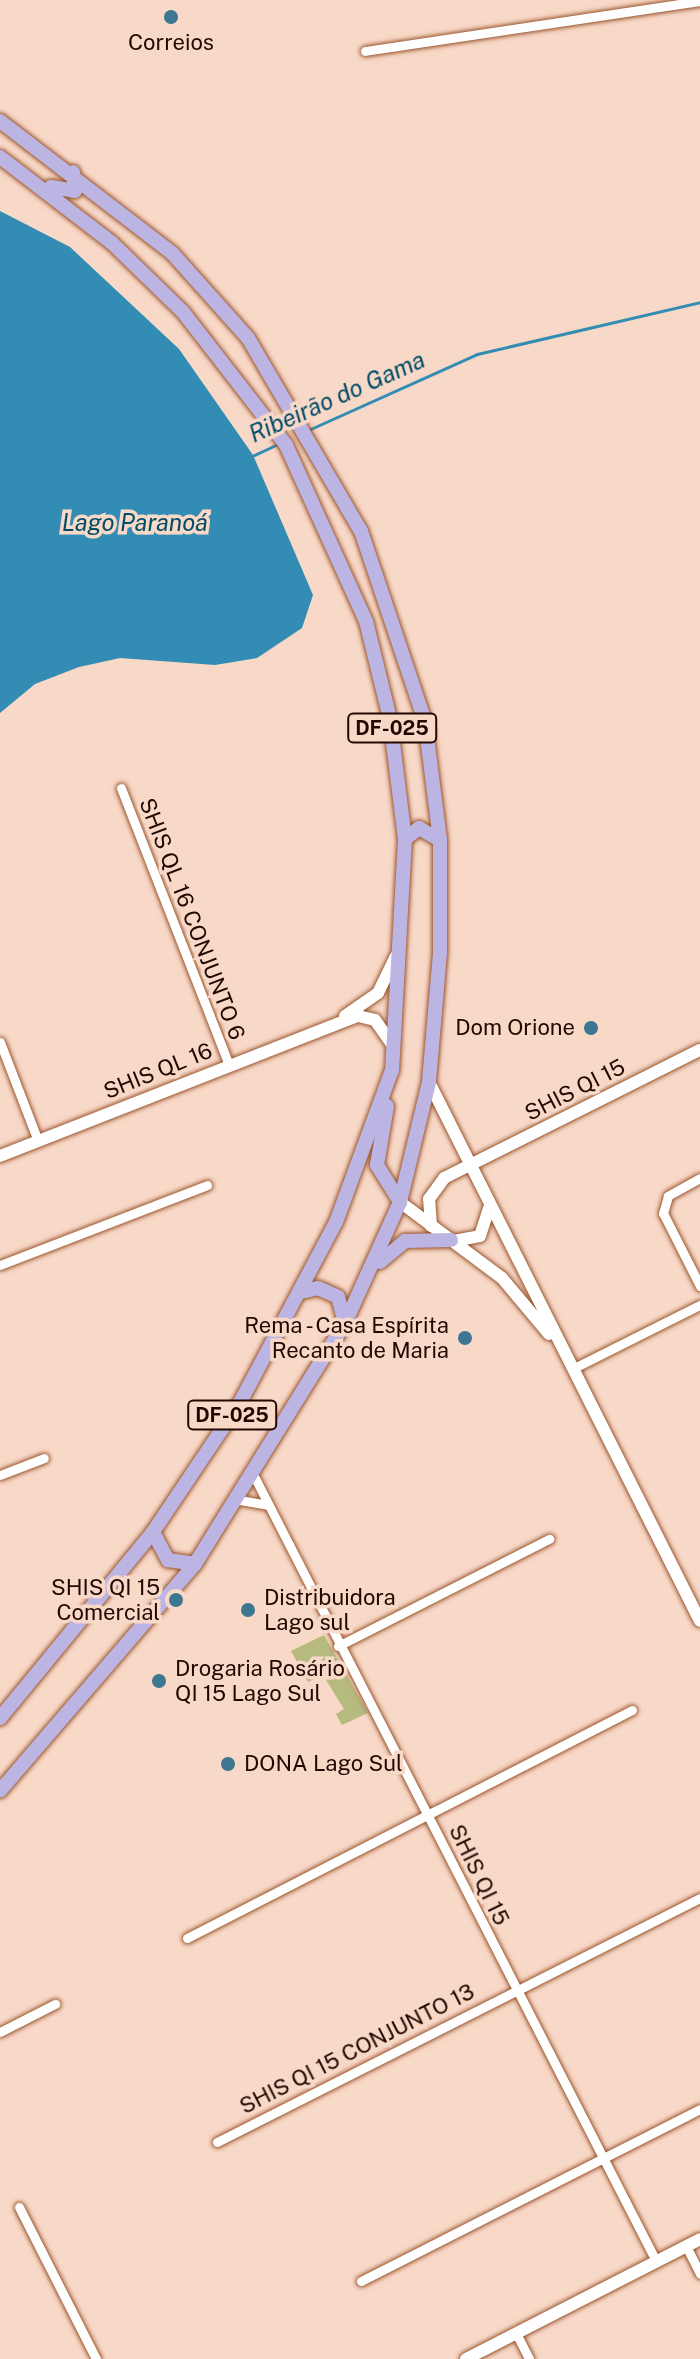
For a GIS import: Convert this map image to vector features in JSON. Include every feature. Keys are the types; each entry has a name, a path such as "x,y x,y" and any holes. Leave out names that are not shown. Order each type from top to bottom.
{"main road":[{"name":"DF-025","path":"0,121 71,170 172,253 248,338 292,407 361,531 398,624 425,721 440,840 429,1082 400,1202 368,1279 255,1478 195,1564 0,1791"},
{"name":"DF-025","path":"0,157 23,171 183,312 271,424 296,464 366,621 390,719 405,839 403,938 392,1070 301,1292 241,1401 153,1532 0,1718"},
{"path":"23,171 70,194 77,186 71,170"},
{"path":"405,839 419,828 440,840"},
{"path":"392,1070 376,1155 400,1202"},
{"path":"368,1279 405,1241 451,1240"},
{"path":"301,1292 318,1288 338,1297 345,1323"},
{"path":"153,1532 168,1560 195,1564"}],"street":[{"path":"365,51 700,1"},
{"name":"SHIS QL 16 CONJUNTO 6","path":"121,788 229,1065"},
{"name":"SHIS QL 16","path":"332,1024 378,993 403,938"},
{"name":"SHIS QL 16","path":"0,1156 332,1024 367,1016 394,1047"},
{"path":"0,1042 38,1141"},
{"name":"SHIS QI 15","path":"468,1167 700,1050"},
{"path":"429,1082 468,1167 571,1362 700,1621"},
{"path":"431,1226 433,1189 468,1167"},
{"path":"700,1178 668,1196 663,1213 700,1286"},
{"path":"0,1265 207,1185"},
{"path":"400,1202 502,1278 571,1362"},
{"path":"451,1240 480,1236 489,1205"},
{"path":"571,1362 700,1305"},
{"path":"0,1475 44,1458"},
{"name":"SHIS QI 15","path":"255,1478 600,2159 656,2261"},
{"path":"240,1500 268,1505"},
{"path":"338,1646 549,1539"},
{"path":"187,1938 632,1710"},
{"name":"SHIS QI 15 CONJUNTO 13","path":"217,2142 513,1988 700,1898"},
{"path":"0,2032 55,2004"},
{"path":"361,2281 700,2109"},
{"path":"19,2207 96,2359"},
{"path":"466,2359 700,2239"},
{"path":"686,2246 700,2274"},
{"path":"516,2333 529,2359"}],"green space":[{"path":"324,1635 368,1713 342,1725 336,1714 344,1709 323,1675 308,1682 291,1651"}],"water":[{"name":"Lago Paranoá","path":"0,211 70,247 179,349 253,455 313,595 302,628 257,658 215,665 120,658 79,667 35,684 0,713"}],"waterway":[{"name":"Ribeirão do Gama","path":"306,431 477,354 700,302"},
{"name":"Ribeirão do Gama","path":"252,456 278,444"}],"place":[{"name":"Correios","path":"171,17"},
{"name":"Dom Orione","path":"591,1028"},
{"name":"Rema - Casa Espírita Recanto de Maria","path":"465,1338"},
{"name":"SHIS QI 15 Comercial","path":"176,1600"},
{"name":"Distribuidora Lago sul","path":"248,1610"},
{"name":"Drogaria Rosário QI 15 Lago Sul","path":"159,1681"},
{"name":"DONA Lago Sul","path":"228,1764"}]}
